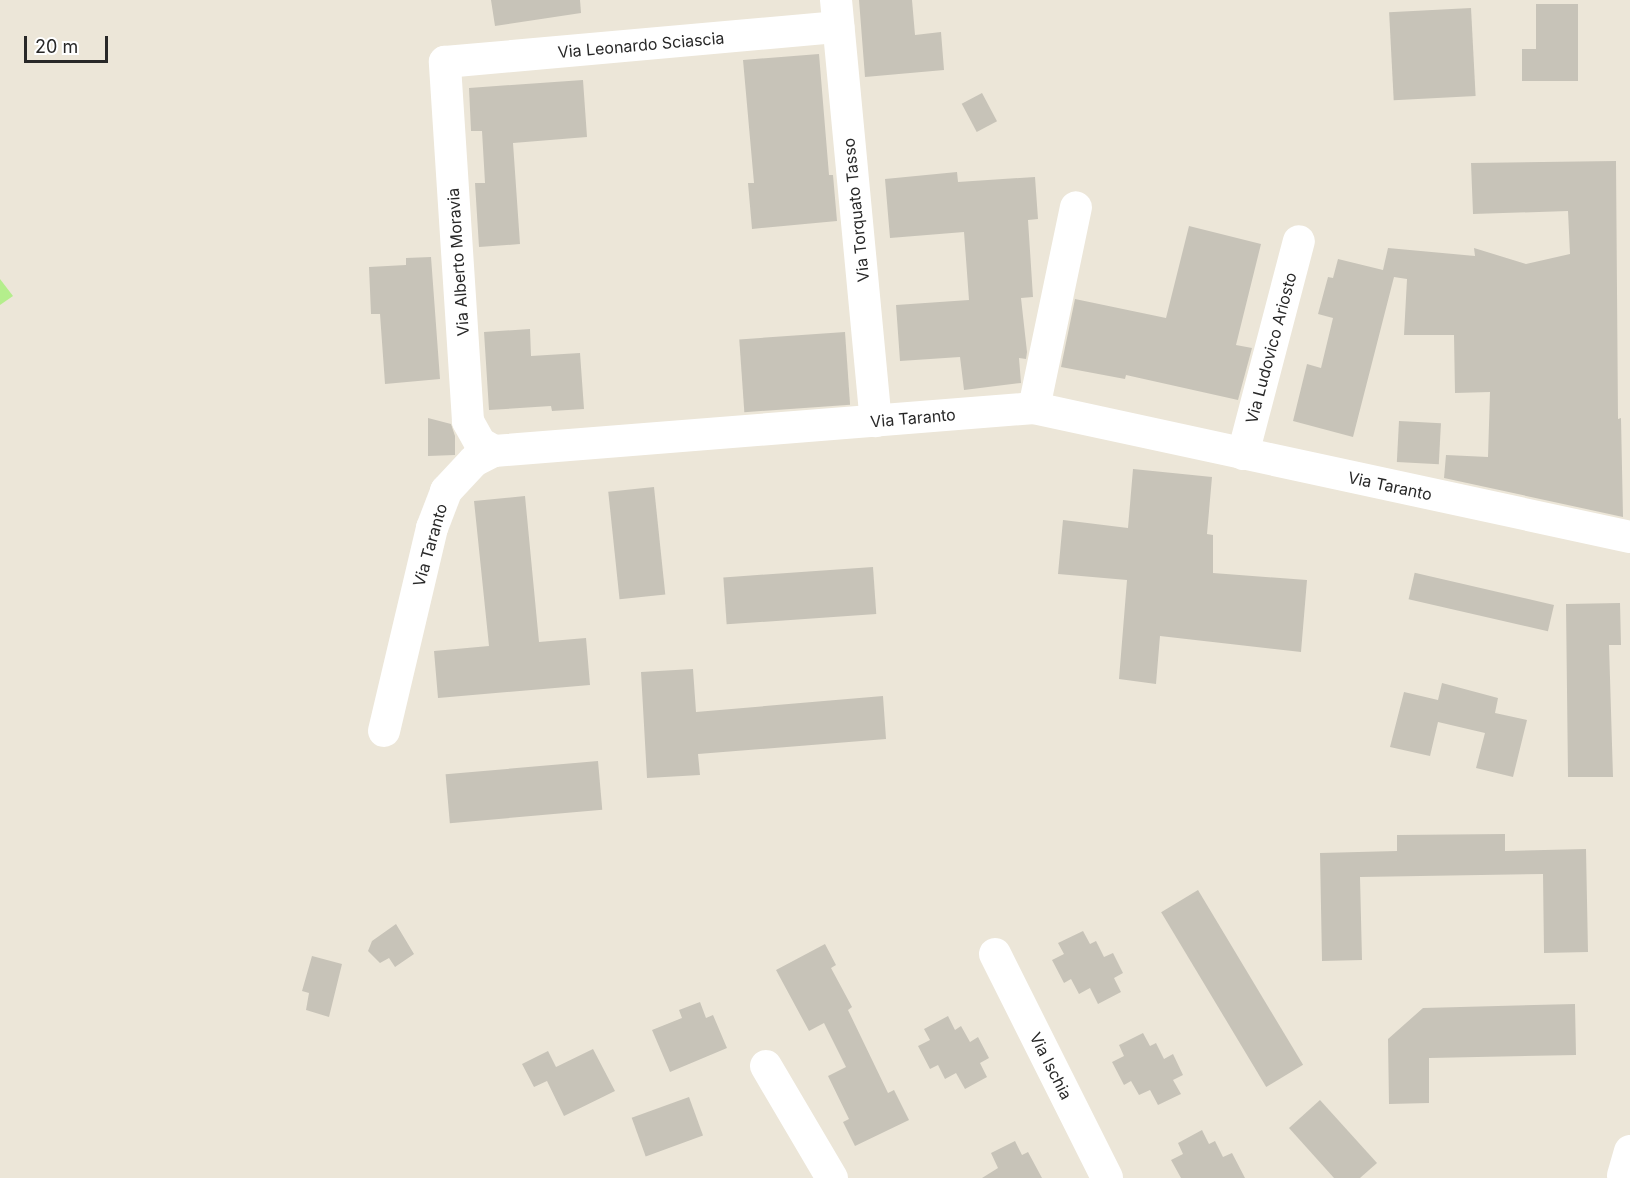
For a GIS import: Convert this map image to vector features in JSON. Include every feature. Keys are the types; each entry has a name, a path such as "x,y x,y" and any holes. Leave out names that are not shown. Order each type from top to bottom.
{"street":[{"name":"Via Leonardo Sciascia","path":"445,62 837,14"},
{"name":"Via Torquato Tasso","path":"837,14 876,421"},
{"name":"Via Alberto Moravia","path":"445,62 468,421 480,443 494,451"},
{"path":"1034,408 1076,207"},
{"name":"Via Ludovico Ariosto","path":"1243,454 1299,241"},
{"name":"Via Taranto","path":"384,731 432,528 446,491 474,461 494,451 1034,408 1630,537"},
{"name":"Via Ischia","path":"995,954 1107,1178"},
{"path":"766,1066 832,1178"}],"green space":[{"path":"0,279 13,296 0,305"}],"building":[{"path":"491,0 580,0 581,13 495,26"},
{"path":"859,0 912,0 915,35 941,32 944,70 865,77"},
{"path":"1536,4 1578,4 1578,81 1522,81 1522,49 1536,49"},
{"path":"1471,8 1476,96 1394,100 1389,12"},
{"path":"819,54 829,175 833,175 837,221 752,229 748,183 754,183 743,60"},
{"path":"583,80 587,137 513,143 520,244 479,247 475,183 485,183 482,131 471,131 469,88"},
{"path":"982,93 997,121 977,132 962,104"},
{"path":"1616,161 1618,419 1621,418 1623,517 1444,478 1446,455 1488,457 1490,392 1455,393 1454,335 1404,335 1407,279 1394,277 1353,437 1293,421 1307,364 1321,368 1333,318 1318,314 1328,277 1333,278 1338,259 1383,270 1388,248 1475,256 1474,248 1526,264 1570,254 1568,211 1473,214 1471,163"},
{"path":"957,172 958,182 1035,177 1038,219 1028,220 1033,297 1021,298 1027,352 1026,359 1019,358 1021,383 964,390 960,357 900,361 896,305 969,300 964,232 890,238 885,179"},
{"path":"1189,226 1261,244 1236,345 1252,348 1238,400 1126,375 1125,379 1061,367 1075,299 1166,318"},
{"path":"431,257 440,379 385,384 380,314 371,314 369,267 406,265 406,258"},
{"path":"530,329 531,356 580,353 584,409 552,411 551,406 489,410 484,332"},
{"path":"845,332 850,405 744,412 739,339"},
{"path":"428,418 451,424 455,436 455,455 428,456"},
{"path":"1399,421 1441,423 1439,464 1397,462"},
{"path":"1133,469 1212,477 1207,534 1213,535 1213,573 1307,580 1301,652 1160,636 1156,684 1119,679 1127,580 1058,574 1063,520 1128,528"},
{"path":"654,487 665,594 620,599 608,492"},
{"path":"525,496 539,642 586,638 590,685 438,698 434,651 489,646 474,501"},
{"path":"873,567 876,614 727,624 723,577"},
{"path":"1415,573 1554,605 1548,631 1409,599"},
{"path":"1620,603 1621,645 1609,645 1613,777 1568,777 1566,604"},
{"path":"693,669 696,712 883,696 886,739 698,754 700,775 647,778 641,672"},
{"path":"1442,683 1498,698 1495,713 1527,720 1513,777 1476,768 1485,733 1438,722 1430,756 1390,747 1404,692 1438,700"},
{"path":"598,761 602,810 450,823 446,774"},
{"path":"1505,834 1505,851 1586,849 1588,952 1544,953 1543,874 1360,877 1362,960 1322,961 1320,853 1397,851 1397,835"},
{"path":"1198,890 1303,1065 1266,1087 1161,912"},
{"path":"396,924 414,954 395,967 389,958 380,963 368,951 372,941"},
{"path":"1083,931 1090,944 1096,941 1104,957 1113,953 1123,973 1114,978 1121,992 1098,1004 1090,988 1079,994 1071,979 1064,983 1052,960 1064,954 1058,943"},
{"path":"825,944 836,965 831,968 852,1007 848,1010 888,1093 894,1090 909,1120 855,1146 843,1122 849,1119 828,1076 846,1067 824,1023 809,1031 776,970"},
{"path":"312,956 342,964 329,1017 306,1010 309,993 302,991"},
{"path":"700,1002 706,1018 713,1015 727,1048 670,1072 652,1030 682,1018 679,1010"},
{"path":"1575,1004 1576,1055 1429,1058 1429,1103 1389,1104 1388,1039 1423,1008"},
{"path":"948,1016 955,1030 961,1026 970,1042 978,1037 989,1058 980,1063 987,1077 965,1089 956,1073 945,1079 938,1065 930,1069 918,1046 930,1040 924,1029"},
{"path":"1143,1033 1150,1046 1156,1043 1164,1059 1173,1054 1183,1075 1173,1080 1181,1094 1158,1105 1150,1090 1139,1095 1131,1081 1124,1085 1112,1062 1124,1056 1119,1045"},
{"path":"593,1049 615,1091 564,1116 547,1081 534,1087 522,1064 548,1051 556,1067"},
{"path":"689,1097 703,1136 646,1156 632,1118"},
{"path":"1320,1100 1377,1163 1360,1178 1334,1178 1289,1128"},
{"path":"1202,1130 1209,1144 1215,1141 1223,1157 1232,1153 1245,1178 1181,1178 1171,1160 1183,1154 1178,1143"},
{"path":"1015,1141 1022,1155 1028,1152 1042,1178 982,1178 998,1168 991,1153"}]}
